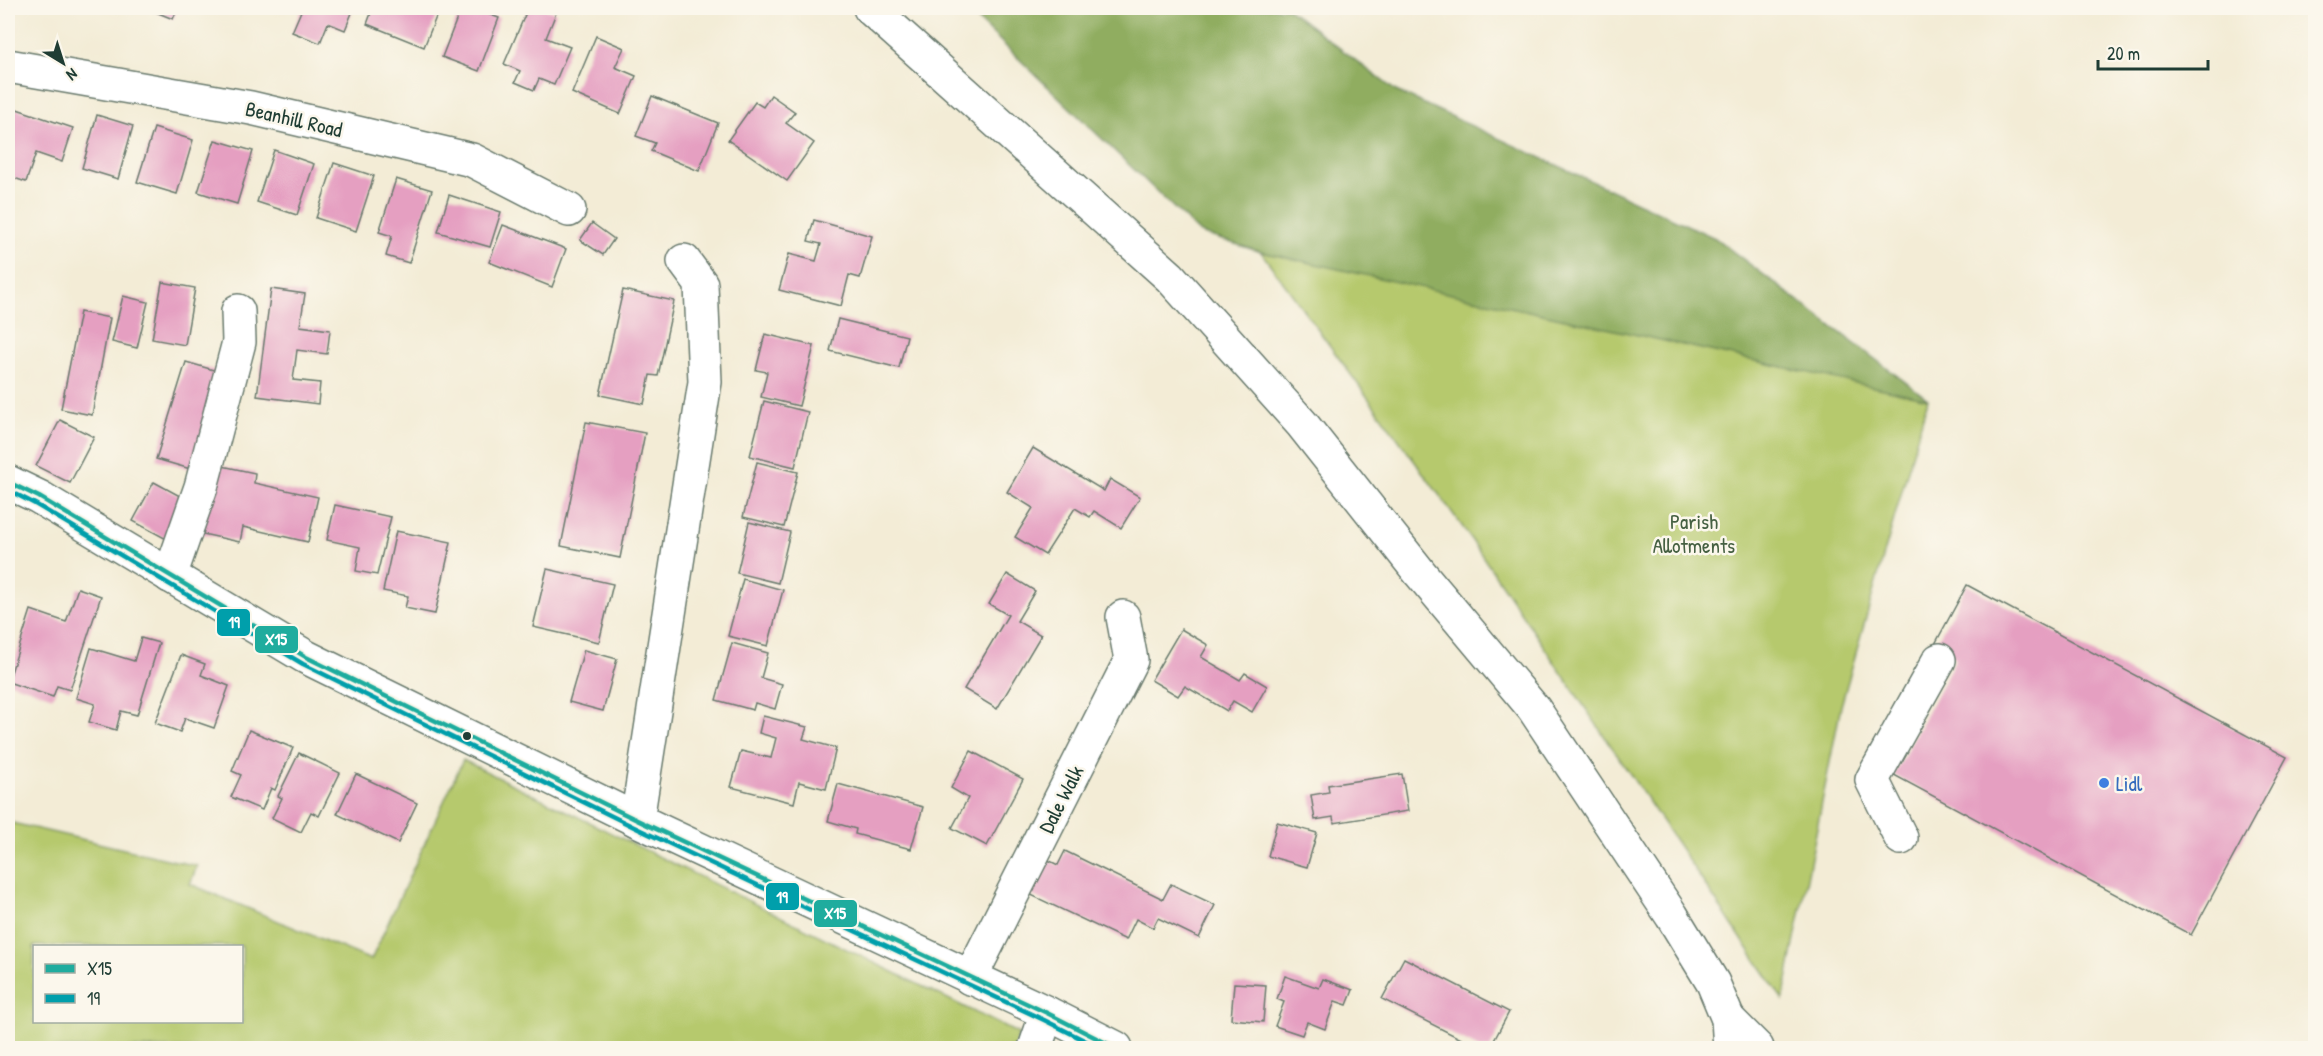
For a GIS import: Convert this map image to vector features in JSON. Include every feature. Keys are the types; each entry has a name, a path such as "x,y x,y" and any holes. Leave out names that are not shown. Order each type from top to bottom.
{"street":[{"path":"870,8 1170,277 1302,423 1420,573 1534,709 1672,916 1713,983 1729,1034 1757,1048"},
{"name":"Beanhill Road","path":"8,66 250,108 472,160 569,210"},
{"path":"637,820 705,382 701,284 684,261"},
{"path":"170,576 201,487 239,342 238,310"},
{"path":"8,482 39,497 306,657 637,820 1047,1013 1116,1048"},
{"name":"Dale Walk","path":"970,978 1131,660 1123,617"},
{"path":"1901,838 1872,780 1939,660"},
{"path":"1035,1048 1047,1013"}],"green space":[{"path":"966,8 1287,8 1396,91 1715,238 1928,399 1261,252 1200,233"},
{"name":"Parish Allotments","path":"1261,252 1498,287 1928,399 1841,706 1783,1000 1462,526"},
{"path":"463,760 1019,1034 1014,1048 8,1048 8,822 197,866 190,884 371,960"}],"building":[{"path":"146,8 178,8 173,19"},
{"path":"291,8 354,8 345,30 328,23 320,43 292,32 301,11"},
{"path":"373,8 425,8 438,12 424,47 367,24"},
{"path":"461,8 471,8 499,18 479,71 442,57"},
{"path":"528,8 542,8 556,13 546,38 570,47 554,85 539,79 534,90 515,82 520,71 504,64"},
{"path":"596,36 624,48 615,67 636,76 620,114 572,93"},
{"path":"771,95 795,112 786,123 814,143 787,181 728,140 755,102 763,107"},
{"path":"652,96 718,123 699,171 651,151 655,143 636,136"},
{"path":"14,108 73,128 62,162 36,153 26,182 8,176 8,129"},
{"path":"97,115 133,126 118,179 82,168"},
{"path":"154,128 193,140 177,194 137,182"},
{"path":"215,140 253,151 237,204 198,192"},
{"path":"274,150 314,164 297,215 257,202"},
{"path":"334,163 374,176 356,231 316,218"},
{"path":"396,179 432,190 409,263 386,256 392,236 379,232"},
{"path":"449,195 501,212 490,247 438,232"},
{"path":"814,220 872,236 860,278 849,275 841,306 779,290 789,254 816,261 821,244 808,241"},
{"path":"592,223 614,239 603,255 580,240"},
{"path":"503,225 566,249 552,287 489,262"},
{"path":"162,282 195,288 185,345 152,339"},
{"path":"271,289 305,294 300,326 330,330 327,354 297,350 293,380 320,383 318,404 257,396"},
{"path":"623,290 674,301 658,376 650,375 644,404 600,395"},
{"path":"123,296 148,302 137,348 112,342"},
{"path":"80,312 110,318 92,415 61,409"},
{"path":"838,319 907,336 899,368 830,351"},
{"path":"765,334 814,346 799,406 761,397 767,372 756,370"},
{"path":"186,362 224,373 194,470 156,459"},
{"path":"764,401 808,412 795,467 750,456"},
{"path":"60,420 94,437 70,483 36,466"},
{"path":"586,422 645,433 620,558 561,546"},
{"path":"1033,448 1104,491 1110,479 1140,497 1121,528 1094,511 1090,517 1075,508 1045,555 1015,537 1033,508 1007,492"},
{"path":"757,462 798,472 784,527 743,517"},
{"path":"213,464 255,473 254,483 318,497 308,542 243,527 240,542 198,533"},
{"path":"154,482 191,502 170,541 133,521"},
{"path":"335,505 391,517 377,575 356,571 360,547 327,540"},
{"path":"749,522 790,532 778,583 737,573"},
{"path":"396,531 451,542 435,614 405,608 408,596 383,591"},
{"path":"547,569 613,584 599,642 533,627"},
{"path":"1007,574 1035,591 1017,621 1041,635 997,709 964,689 1008,615 989,604"},
{"path":"743,579 783,590 768,646 728,636"},
{"path":"1967,585 2287,757 2191,935 1894,775 1956,658 1934,646"},
{"path":"78,588 101,596 70,690 57,686 53,697 8,682 31,610 66,622"},
{"path":"1181,629 1208,645 1201,657 1240,680 1245,673 1267,686 1252,712 1233,701 1227,711 1185,686 1178,696 1151,680"},
{"path":"141,638 159,643 137,715 121,711 116,730 89,722 95,704 76,698 91,648 134,661"},
{"path":"732,643 768,653 761,678 782,684 775,709 755,703 753,710 716,700"},
{"path":"584,650 617,659 603,711 569,702"},
{"path":"181,655 205,664 201,675 229,686 214,728 185,718 180,732 155,723"},
{"path":"763,716 807,727 803,739 836,748 826,789 799,782 794,803 731,787 741,751 771,758 776,738 759,733"},
{"path":"249,730 293,748 275,790 271,788 262,810 231,797 241,775 232,771"},
{"path":"971,751 1023,779 987,846 952,828 968,798 951,788"},
{"path":"299,753 340,773 319,816 311,812 301,832 272,818 282,798 278,796"},
{"path":"356,774 417,803 398,843 337,814"},
{"path":"1402,774 1408,811 1334,823 1333,817 1315,820 1311,795 1329,792 1328,785"},
{"path":"838,784 923,807 911,849 855,834 856,829 828,821"},
{"path":"1277,822 1317,833 1307,867 1268,856"},
{"path":"1065,851 1163,899 1171,884 1215,905 1199,938 1158,918 1153,928 1136,919 1126,940 1029,894 1046,859 1058,865"},
{"path":"1404,958 1509,1012 1490,1048 1479,1048 1382,999"},
{"path":"1285,976 1319,988 1323,979 1353,990 1347,1005 1335,1001 1325,1029 1307,1022 1302,1035 1275,1026 1284,1002 1277,999"},
{"path":"1234,983 1266,985 1263,1022 1231,1019"}],"transit line":[{"name":"X15","path":"8,482 39,497 306,657 637,820 1047,1013 1116,1048"},
{"name":"19","path":"8,490 303,664 634,827 1100,1048"}],"place":[{"name":"Lidl","path":"2104,783"}]}
